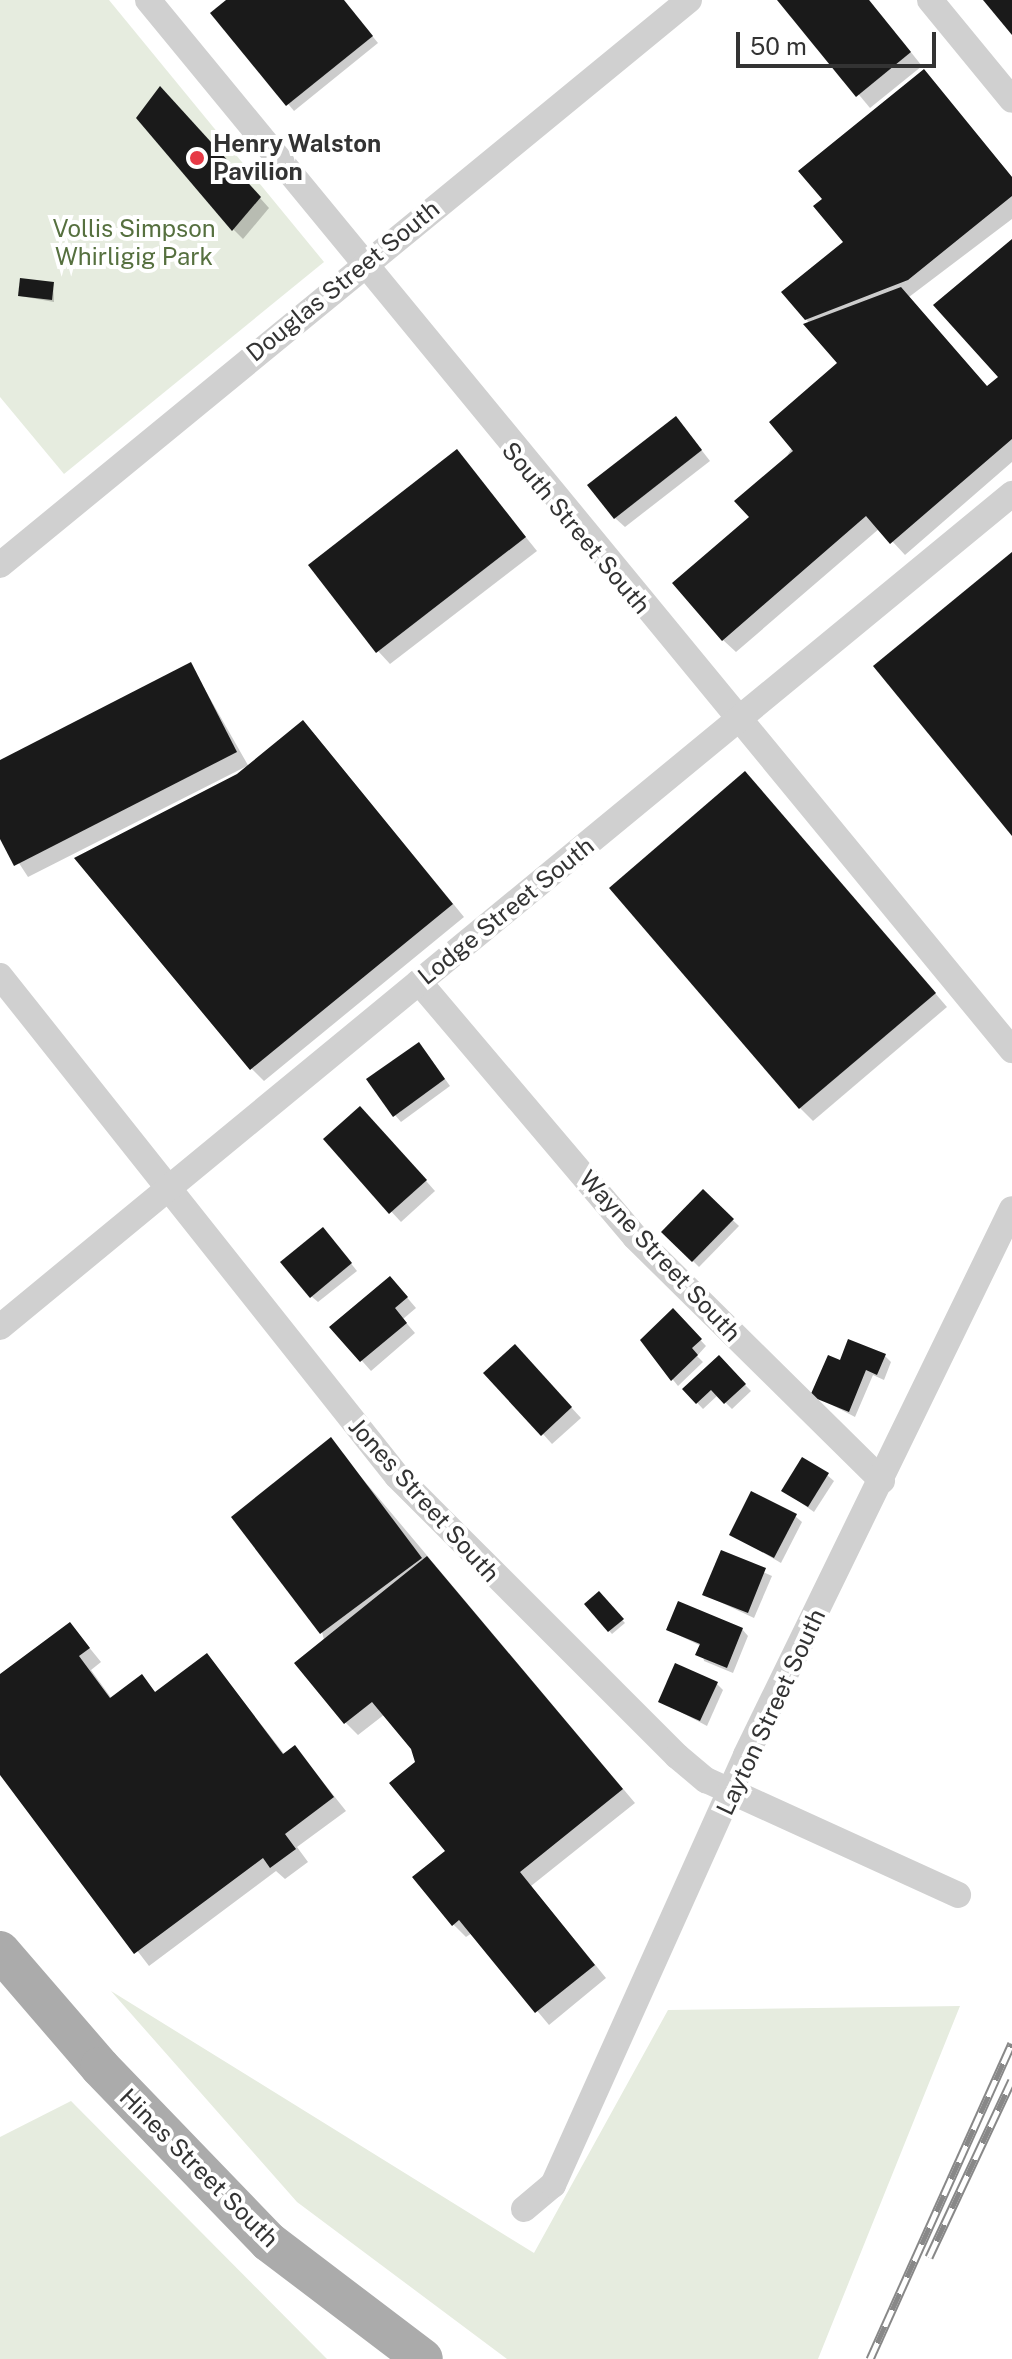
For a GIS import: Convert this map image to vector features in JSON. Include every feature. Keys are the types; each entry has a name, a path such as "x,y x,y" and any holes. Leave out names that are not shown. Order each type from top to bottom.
{"main road":[{"name":"Hines Street South","path":"0,1951 100,2067 269,2242 423,2359"}],"street":[{"name":"South Street South","path":"148,0 360,266 1012,1050"},
{"name":"Douglas Street South","path":"0,565 360,266 689,0"},
{"path":"930,0 1012,100"},
{"name":"Lodge Street South","path":"0,1327 1012,494"},
{"name":"Jones Street South","path":"0,976 372,1447 461,1544 677,1756 734,1792 958,1895"},
{"name":"Wayne Street South","path":"419,982 635,1237 882,1481"},
{"name":"Layton Street South","path":"524,2209 553,2185 734,1792 1012,1209"}],"green space":[{"name":"Vollis Simpson Whirligig Park","path":"0,0 109,0 324,262 64,474 0,397"},
{"path":"111,1991 534,2253 668,2010 960,2006 818,2359 507,2359 297,2202"},
{"path":"71,2101 327,2359 0,2359 0,2137"}],"building":[{"path":"226,0 344,0 373,36 286,106 210,13"},
{"path":"777,0 869,0 911,52 856,97"},
{"path":"983,0 1012,0 1012,35"},
{"path":"924,69 1012,177 1012,196 908,280 805,320 781,292 843,242 813,206 822,199 798,171"},
{"name":"Henry Walston Pavilion","path":"160,86 261,197 232,231 136,118"},
{"path":"1012,239 1012,439 890,544 866,516 722,641 672,583 749,517 734,501 793,451 769,422 837,363 803,324 901,287 987,386 998,377 933,305"},
{"path":"20,278 54,282 52,300 18,296"},
{"path":"676,416 702,450 614,519 587,485"},
{"path":"457,449 526,537 376,653 308,565"},
{"path":"1012,552 1012,836 873,666"},
{"path":"191,662 237,752 14,866 0,839 0,760"},
{"path":"303,720 453,904 250,1070 74,858 237,774"},
{"path":"745,771 936,993 799,1109 609,888"},
{"path":"419,1042 445,1079 393,1117 366,1079"},
{"path":"360,1106 427,1180 389,1214 323,1139"},
{"path":"703,1189 734,1219 692,1262 661,1232"},
{"path":"323,1227 352,1263 310,1298 280,1262"},
{"path":"390,1276 408,1297 395,1308 407,1323 360,1362 329,1327"},
{"path":"673,1308 702,1339 692,1348 698,1355 671,1381 640,1340"},
{"path":"848,1339 886,1354 877,1375 866,1370 849,1412 810,1396 828,1355 840,1360"},
{"path":"515,1344 572,1407 541,1436 483,1373"},
{"path":"719,1355 746,1384 724,1404 711,1390 696,1404 682,1389"},
{"path":"331,1437 422,1558 320,1634 231,1517"},
{"path":"802,1457 829,1473 808,1507 781,1491"},
{"path":"751,1491 797,1514 774,1558 729,1535"},
{"path":"721,1550 766,1568 748,1613 702,1595"},
{"path":"427,1556 623,1789 520,1872 595,1965 535,2013 459,1920 452,1926 412,1877 445,1851 389,1783 415,1762 411,1749 372,1702 344,1724 294,1663"},
{"path":"599,1591 624,1619 608,1632 584,1604"},
{"path":"678,1601 743,1628 727,1668 695,1655 700,1644 666,1630"},
{"path":"70,1622 90,1648 79,1656 110,1698 142,1674 155,1692 207,1653 283,1754 295,1745 334,1797 285,1834 296,1849 270,1868 263,1858 134,1954 0,1775 0,1674"},
{"path":"675,1663 718,1682 700,1721 658,1702"}],"railway":[{"path":"870,2359 1012,2043"},
{"path":"929,2257 1012,2080"}],"place":[{"name":"Henry Walston Pavilion","path":"197,158"}]}
